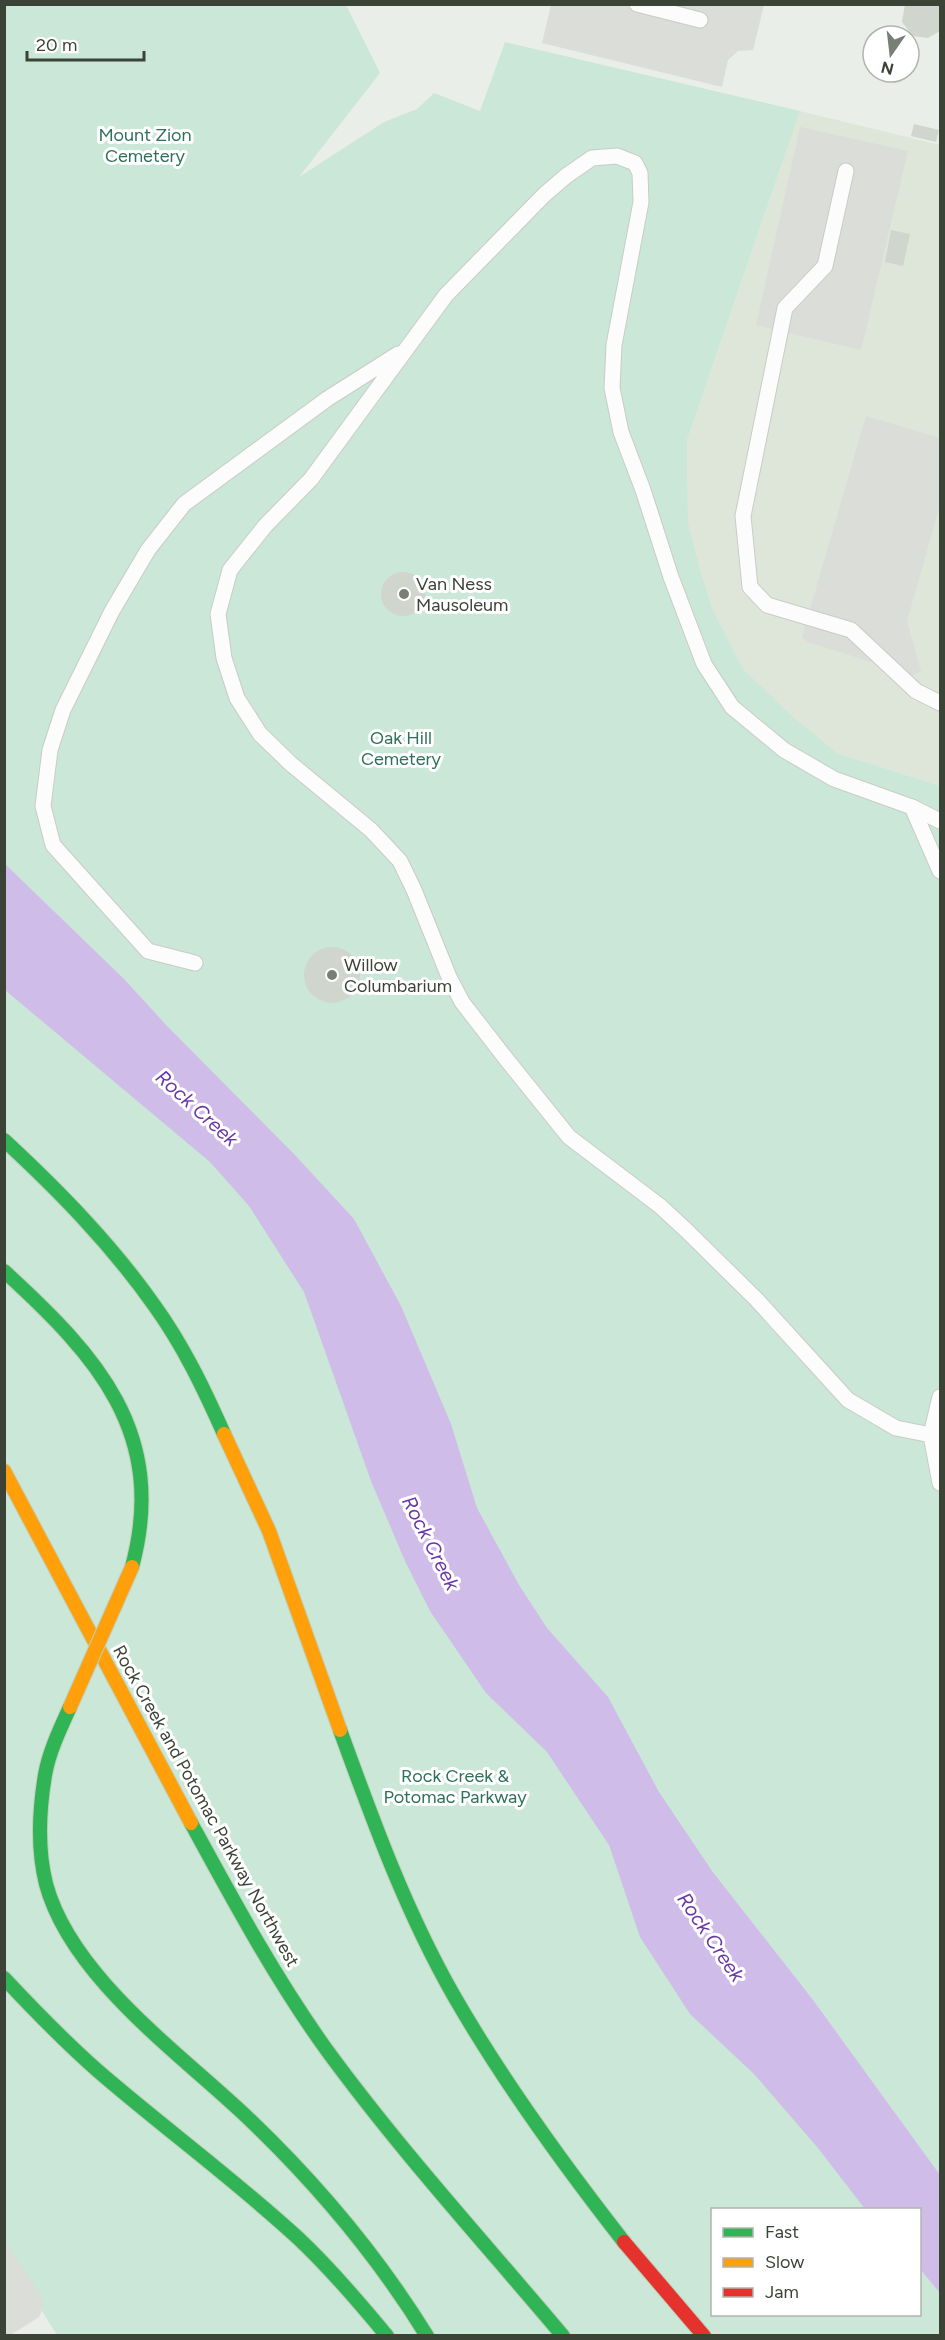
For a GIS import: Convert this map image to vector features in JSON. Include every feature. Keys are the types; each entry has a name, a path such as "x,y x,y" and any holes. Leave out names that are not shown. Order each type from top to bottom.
{"main road":[{"path":"4,1140 56,1188 105,1242 155,1306 196,1373 269,1531 381,1845 454,1996 515,2094 566,2167 628,2247 704,2336"},
{"path":"4,1271 75,1340 121,1406 133,1438 140,1470 142,1519 132,1568 52,1749 44,1776 39,1833 48,1889 57,1916 69,1939 107,1988 240,2111 301,2172 391,2280 427,2336"},
{"name":"Rock Creek and Potomac Parkway Northwest","path":"4,1471 186,1815 279,1977 326,2048 397,2140 563,2336"},
{"path":"4,1978 66,2042 289,2229 336,2274 387,2336"}],"lane":[{"path":"637,4 700,20"},
{"path":"931,1435 896,1428 848,1400 757,1300 686,1230 660,1206 569,1137 462,1002 400,861 371,830 291,764 260,734 237,698 224,658 218,614 230,570 265,526 311,479 446,295 544,195 566,176 592,158 617,156 634,163 640,173 641,202 614,345 612,388 621,432 704,664 732,707 784,750 834,779 912,807 940,821"},
{"path":"846,171 825,266 785,308 743,516 750,586 767,606 850,630 916,691 940,703"},
{"path":"195,963 148,951 53,845 43,806 50,750 63,710 112,611 148,550 184,504 327,399 406,350"},
{"path":"912,807 940,871"},
{"path":"940,1396 931,1435 940,1483"}],"shaded area":[{"path":"551,5 764,5 753,50 738,51 728,60 722,87 542,43"},
{"path":"800,111 940,145 940,786 837,753 778,707 743,669 709,609 692,553 688,523 687,440"},
{"path":"800,127 908,151 861,350 756,325"},
{"path":"866,416 940,438 940,505 907,621 921,672 900,679 887,667 808,642 802,637"},
{"path":"4,2240 42,2298 43,2308 39,2317 9,2336 4,2335"}],"green space":[{"path":"5,5 346,5 380,73 299,177 384,122 417,109 434,93 480,111 505,42 800,111 687,440 688,523 713,611 743,669 793,717 837,753 940,786 940,2335 57,2335 5,2252"}],"water":[{"name":"Rock Creek","path":"5,864 124,979 354,1219 401,1306 451,1424 477,1508 519,1585 547,1628 608,1697 659,1792 712,1871 813,2000 940,2175 940,2293 921,2270 921,2208 864,2208 818,2148 754,2074 690,2014 640,1937 609,1845 547,1752 486,1693 430,1611 405,1561 371,1481 304,1292 249,1206 210,1162 5,990"}],"building":[{"path":"905,4 940,4 940,31 928,38 921,37 921,24 904,24"},
{"path":"914,124 939,130 936,142 911,136"},
{"path":"891,230 910,234 903,266 885,262"},
{"name":"Van Ness Mausoleum","path":"403,572 419,578 425,594 419,610 403,616 387,610 381,594 387,578"},
{"name":"Willow Columbarium","path":"326,947 338,947 352,955 360,969 358,986 352,995 338,1003 326,1003 309,991 304,981 304,969 316,952"}],"traffic: fast":[{"path":"4,1140 84,1219 137,1282 165,1320 184,1352 224,1434"},
{"path":"4,1271 68,1334 95,1367 116,1401 132,1437 140,1476 141,1519 132,1567"},
{"path":"70,1707 47,1766 40,1816 43,1870 59,1918 79,1951 103,1982 131,2012 249,2119 322,2195 388,2277 427,2336"},
{"path":"340,1730 406,1899 454,1996 493,2060 535,2122 624,2242"},
{"path":"191,1823 272,1967 326,2049 412,2159 563,2336"},
{"path":"4,1978 98,2071 298,2238 387,2336"}],"traffic: slow":[{"path":"224,1434 269,1531 340,1730"},
{"path":"4,1471 191,1823"},
{"path":"70,1707 132,1567"}],"traffic: jam":[{"path":"624,2242 704,2336"}],"place":[{"name":"Van Ness Mausoleum","path":"404,594"},
{"name":"Willow Columbarium","path":"332,975"}],"park label":[{"name":"Mount Zion Cemetery","path":"145,145"},
{"name":"Oak Hill Cemetery","path":"401,748"},
{"name":"Rock Creek & Potomac Parkway","path":"455,1786"}]}
